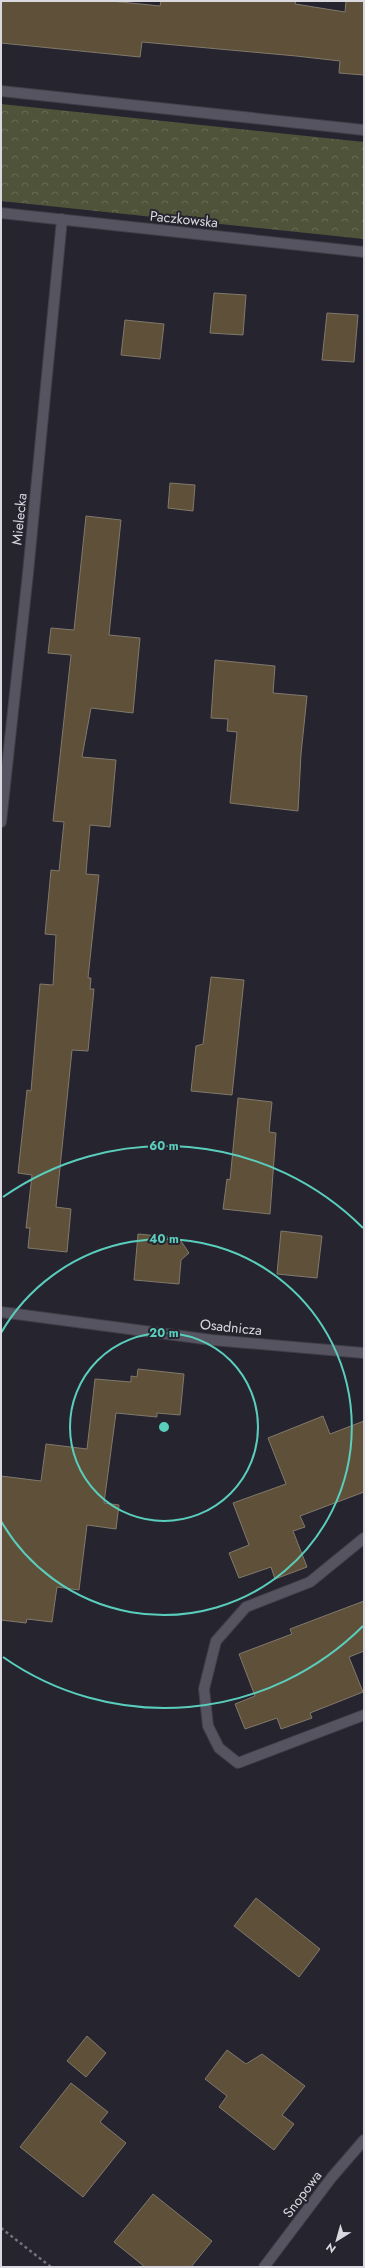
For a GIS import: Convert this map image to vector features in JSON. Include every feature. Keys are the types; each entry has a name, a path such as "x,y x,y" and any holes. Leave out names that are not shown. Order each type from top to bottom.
{"street":[{"path":"1,91 364,130"},
{"name":"Paczkowska","path":"1,213 364,252"},
{"name":"Mielecka","path":"1,822 28,572 62,219"},
{"name":"Osadnicza","path":"1,1312 212,1340 364,1353"},
{"path":"364,1538 310,1582 246,1607 216,1641 204,1689 208,1726 219,1748 238,1763 364,1715"},
{"name":"Snopowa","path":"264,2267 332,2177 364,2140"}],"path":[{"path":"1,2228 50,2267"}],"green space":[{"path":"1,104 364,142 364,239 1,201"}],"building":[{"path":"1,1 111,1 160,6 161,1 296,1 295,4 345,12 346,1 364,1 364,75 339,73 340,61 142,42 140,57 1,43"},
{"path":"214,293 246,295 243,335 210,333"},
{"path":"327,313 358,315 354,362 322,360"},
{"path":"125,320 164,324 160,359 121,355"},
{"path":"170,483 195,485 193,511 168,508"},
{"path":"86,516 121,520 109,635 140,638 133,713 91,708 82,757 116,760 110,827 90,825 86,874 99,875 88,978 91,978 90,989 94,989 88,1051 72,1050 56,1207 71,1209 67,1252 28,1248 30,1228 26,1228 32,1175 18,1173 27,1090 31,1091 40,984 53,985 56,935 45,934 51,870 59,871 64,822 53,821 71,655 48,653 51,628 74,630"},
{"path":"215,660 275,666 273,693 307,696 301,754 298,811 230,803 237,732 227,731 228,719 211,718"},
{"path":"211,977 244,980 232,1095 191,1091 196,1046 203,1044"},
{"path":"238,1098 272,1102 269,1132 276,1133 270,1214 223,1209 227,1179 230,1180"},
{"path":"281,1231 322,1236 317,1278 277,1274"},
{"path":"138,1234 179,1238 189,1253 181,1260 179,1284 134,1280"},
{"path":"138,1369 184,1374 180,1415 157,1413 157,1417 116,1413 104,1503 119,1505 116,1529 87,1525 79,1590 57,1587 52,1622 27,1619 26,1623 1,1620 1,1476 41,1481 46,1444 87,1449 95,1379 131,1382 131,1376 137,1377"},
{"path":"323,1416 330,1434 364,1421 364,1492 300,1516 305,1527 293,1531 307,1567 275,1579 271,1567 239,1578 229,1553 249,1545 233,1503 286,1484 268,1438"},
{"path":"364,1601 364,1651 349,1657 363,1692 310,1713 312,1718 281,1729 277,1718 245,1729 235,1704 255,1696 239,1654 292,1634 290,1629"},
{"path":"256,1898 320,1949 299,1977 234,1926"},
{"path":"87,2036 106,2053 86,2077 67,2061"},
{"path":"227,2050 246,2064 262,2054 305,2086 282,2115 294,2124 274,2150 219,2107 227,2096 205,2079"},
{"path":"71,2083 108,2112 100,2122 126,2143 83,2197 20,2147"},
{"path":"153,2194 212,2241 191,2267 145,2267 114,2242"}]}
